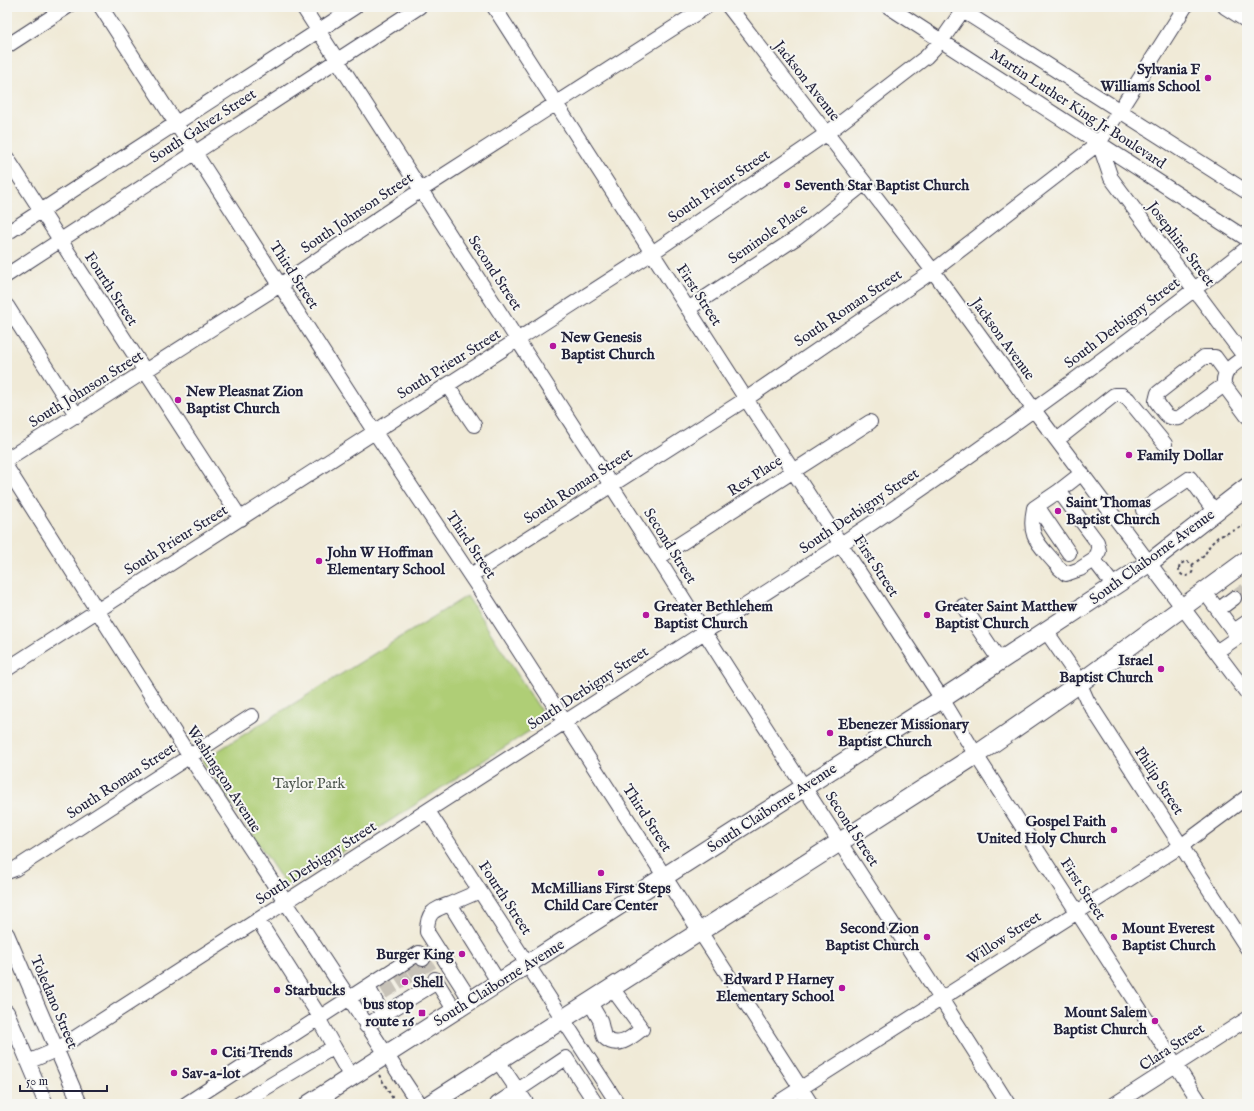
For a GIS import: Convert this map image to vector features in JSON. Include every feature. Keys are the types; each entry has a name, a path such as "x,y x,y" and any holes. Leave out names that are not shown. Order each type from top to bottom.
{"main road":[{"name":"South Claiborne Avenue","path":"309,1104 528,965 1046,631 1149,563 1247,487"},
{"path":"430,1104 564,1020 700,931 976,755 1080,683 1182,607 1245,566"}],"street":[{"path":"7,46 67,7"},
{"name":"Third Street","path":"101,7 374,431 471,575 811,1104"},
{"name":"Second Street","path":"303,7 611,484 704,633 840,841 1008,1104"},
{"name":"South Galvez Street","path":"7,233 356,7"},
{"name":"South Galvez Street","path":"7,275 195,151 419,7"},
{"name":"First Street","path":"494,7 793,472 942,699 976,755 1201,1104"},
{"name":"South Johnson Street","path":"7,459 77,416 280,285 421,190 706,7"},
{"name":"Jackson Avenue","path":"728,7 933,271 1035,411 1247,693"},
{"name":"Martin Luther King Jr Boulevard","path":"889,7 1247,239"},
{"name":"South Roman Street","path":"471,575 746,399 933,271 1099,143 1185,7"},
{"path":"1226,7 1247,21"},
{"name":"South Prieur Street","path":"7,668 241,519 374,431 652,253 826,134 926,58 942,40 961,8"},
{"name":"Martin Luther King Jr Boulevard","path":"961,8 1247,192"},
{"name":"Josephine Street","path":"1099,143 1111,178 1246,359"},
{"name":"Fourth Street","path":"7,158 241,519"},
{"name":"Seminole Place","path":"688,309 796,238 864,183"},
{"name":"South Derbigny Street","path":"28,1062 56,1050 841,544 943,476 1035,411 1194,290 1243,255"},
{"path":"7,306 77,416"},
{"path":"1246,359 1230,367 1225,379 1179,418 1171,419 1156,401 1158,393 1204,357 1215,357 1225,379 1247,416"},
{"path":"447,385 474,425"},
{"path":"1057,440 1114,395 1122,395 1128,399 1165,444"},
{"name":"Rex Place","path":"658,558 870,422"},
{"name":"Washington Avenue","path":"7,468 190,757 418,1104"},
{"path":"1074,560 1066,574 1057,566 1034,537 1032,521 1034,508 1082,474"},
{"path":"1143,510 1190,478 1215,512"},
{"path":"1059,491 1097,542 1099,551 1094,560"},
{"path":"1037,506 1074,560"},
{"path":"1074,560 1094,560"},
{"path":"1094,560 1114,586"},
{"path":"1204,592 1220,613 1240,633"},
{"path":"1220,613 1237,601"},
{"path":"963,606 1000,661"},
{"path":"1216,652 1240,633 1247,622"},
{"name":"Philip Street","path":"1046,631 1075,672 1086,699 1247,948"},
{"name":"South Roman Street","path":"7,872 15,869 67,836 252,716"},
{"name":"Willow Street","path":"776,1104 1181,846 1247,797"},
{"name":"Fourth Street","path":"428,811 616,1100"},
{"path":"471,1001 428,932 427,919 433,910 480,891"},
{"path":"450,904 499,983"},
{"path":"460,920 446,913 438,914 433,921 432,927 455,969 462,986"},
{"path":"258,920 319,1018 351,1077"},
{"name":"Toledano Street","path":"7,934 80,1104"},
{"path":"186,1104 368,987 383,981 415,961"},
{"path":"366,1026 432,983 455,1011"},
{"path":"368,987 384,1015"},
{"path":"590,1003 600,1020 604,1037 615,1043 628,1040 642,1029 612,988"},
{"path":"7,1012 46,1104"},
{"name":"Clara Street","path":"1116,1104 1247,1019"},
{"path":"239,1104 334,1047"},
{"path":"497,1104 566,1058 596,1104"},
{"path":"498,1061 527,1104"},
{"path":"601,1104 616,1100"}],"path":[{"path":"1192,565 1204,556 1210,545 1218,538 1247,525"},
{"path":"1182,562 1189,562 1192,565 1193,570 1191,574 1184,576 1180,573 1178,568 1182,562"},
{"path":"376,1070 396,1104"}],"green space":[{"name":"Taylor Park","path":"467,596 545,717 545,721 289,886 285,884 203,760"}],"tunnel":[{"path":"1234,598 1247,589"},
{"path":"423,959 435,979"},
{"path":"412,965 426,985"},
{"path":"400,973 413,993"},
{"path":"385,983 398,1004"}],"place":[{"name":"Sylvania F Williams School","path":"1208,78"},
{"name":"Seventh Star Baptist Church","path":"787,185"},
{"name":"New Genesis Baptist Church","path":"553,346"},
{"name":"New Pleasnat Zion Baptist Church","path":"178,400"},
{"name":"Family Dollar","path":"1129,455"},
{"name":"Saint Thomas Baptist Church","path":"1058,511"},
{"name":"John W Hoffman Elementary School","path":"319,561"},
{"name":"Greater Bethlehem Baptist Church","path":"646,615"},
{"name":"Greater Saint Matthew Baptist Church","path":"927,615"},
{"name":"Israel Baptist Church","path":"1161,669"},
{"name":"Ebenezer Missionary Baptist Church","path":"830,733"},
{"name":"Gospel Faith United Holy Church","path":"1114,830"},
{"name":"McMillians First Steps Child Care Center","path":"601,873"},
{"name":"Second Zion Baptist Church","path":"927,937"},
{"name":"Mount Everest Baptist Church","path":"1114,937"},
{"name":"Burger King","path":"462,954"},
{"name":"Shell","path":"405,982"},
{"name":"Edward P Harney Elementary School","path":"842,988"},
{"name":"Starbucks","path":"277,990"},
{"name":"bus stop route 16","path":"422,1013"},
{"name":"Mount Salem Baptist Church","path":"1155,1021"},
{"name":"Citi Trends","path":"214,1052"},
{"name":"Sav-a-lot","path":"174,1073"}]}
